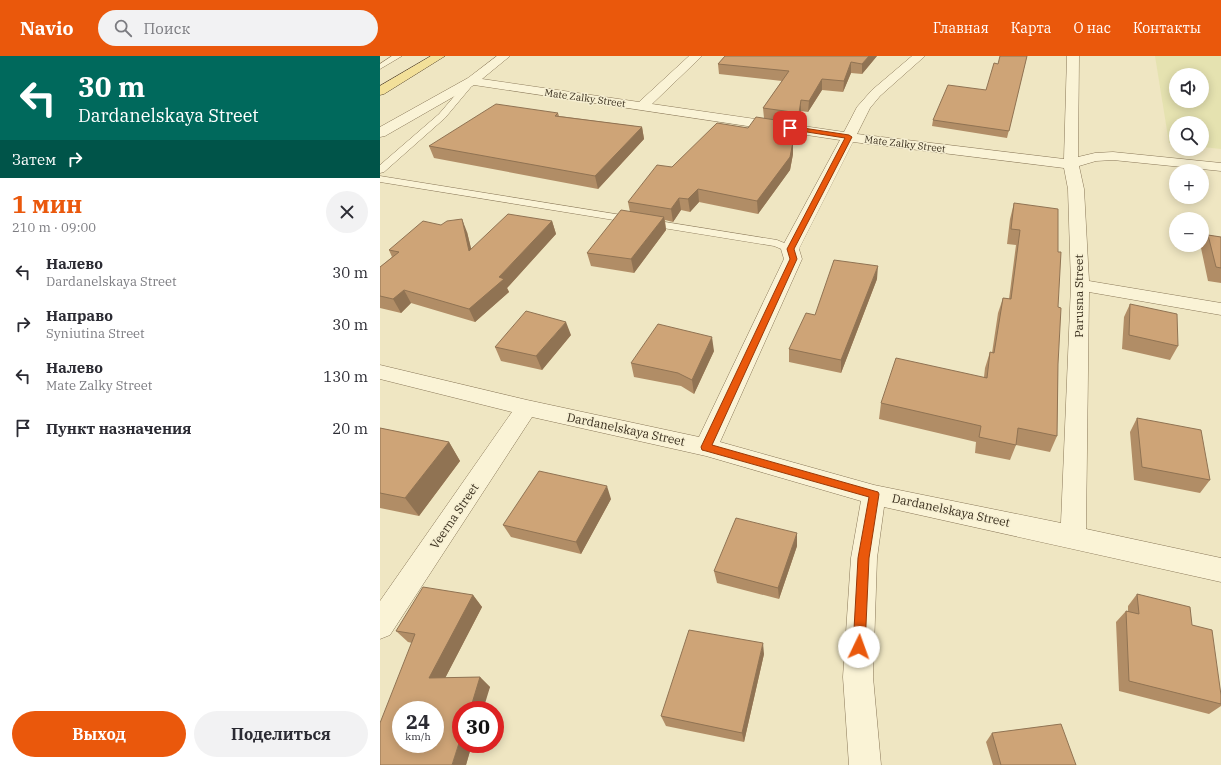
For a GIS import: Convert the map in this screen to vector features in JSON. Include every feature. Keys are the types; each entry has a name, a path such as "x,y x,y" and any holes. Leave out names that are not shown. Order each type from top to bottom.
{"main road":[{"path":"380,91 439,56"}],"street":[{"path":"380,133 472,81 504,56"},
{"path":"642,106 696,56"},
{"path":"706,447 794,259 790,249 864,107 876,93 918,56"},
{"name":"Parusna Street","path":"1073,56 1072,164 1076,189 1080,285 1073,537"},
{"name":"Mate Zalky Street","path":"472,81 849,137 1072,164 1095,157 1113,156 1221,167"},
{"path":"1080,285 1221,309"},
{"name":"Dardanelskaya Street","path":"380,372 527,408 706,447 874,494 1221,570"},
{"name":"Veerna Street","path":"380,625 527,408"},
{"path":"865,765 858,677 864,558 874,494"}],"lane":[{"path":"380,68 398,56"},
{"path":"380,170 442,116 472,81"},
{"path":"380,180 777,243 790,249"}],"shaded area":[{"path":"1155,56 1221,56 1221,149 1209,148 1209,116 1169,116 1169,143"}],"building":[{"path":"725,56 869,56 862,64 851,62 844,81 822,79 809,101 801,100 799,113 763,108 789,71 718,64"},
{"path":"1000,56 1027,56 1009,131 933,120 948,85 986,90 994,63 998,64"},
{"path":"496,104 558,113 555,116 642,127 595,176 429,146"},
{"path":"756,117 795,123 783,141 793,142 790,157 757,201 698,189 688,199 679,198 671,209 628,202 657,165 672,167 717,123 748,128"},
{"path":"1014,203 1058,209 1058,252 1061,252 1058,307 1061,308 1058,364 1057,436 1018,428 1016,445 979,437 981,426 881,403 896,358 987,378 990,352 994,353 1003,298 1011,299 1020,230 1011,229"},
{"path":"621,210 664,217 631,259 587,253"},
{"path":"508,214 552,221 499,277 504,279 469,309 404,290 393,299 380,296 380,267 399,252 389,250 423,221 441,225 447,221 462,219 469,251"},
{"path":"1209,235 1221,237 1221,268 1216,267"},
{"path":"834,260 878,266 841,360 789,349 806,313 815,315"},
{"path":"1130,304 1177,314 1178,346 1129,335"},
{"path":"526,311 566,322 536,356 495,347"},
{"path":"658,324 712,337 692,380 678,373 631,363"},
{"path":"1137,418 1201,430 1210,480 1142,467"},
{"path":"380,428 449,442 405,498 380,493"},
{"path":"539,471 607,486 576,542 503,525"},
{"path":"736,518 797,533 778,588 714,571"},
{"path":"423,587 473,595 429,678 480,677 473,701 452,701 452,753 456,753 452,765 380,765 380,723 415,634 396,631"},
{"path":"1137,594 1190,607 1192,625 1212,630 1221,704 1129,681 1126,611 1139,614"},
{"path":"689,630 763,643 742,733 661,716"},
{"path":"1061,724 1076,765 1001,765 992,733"}],"route":[{"path":"790,128 849,137 790,249 794,259 706,447 874,494 864,558 859,647"}]}
